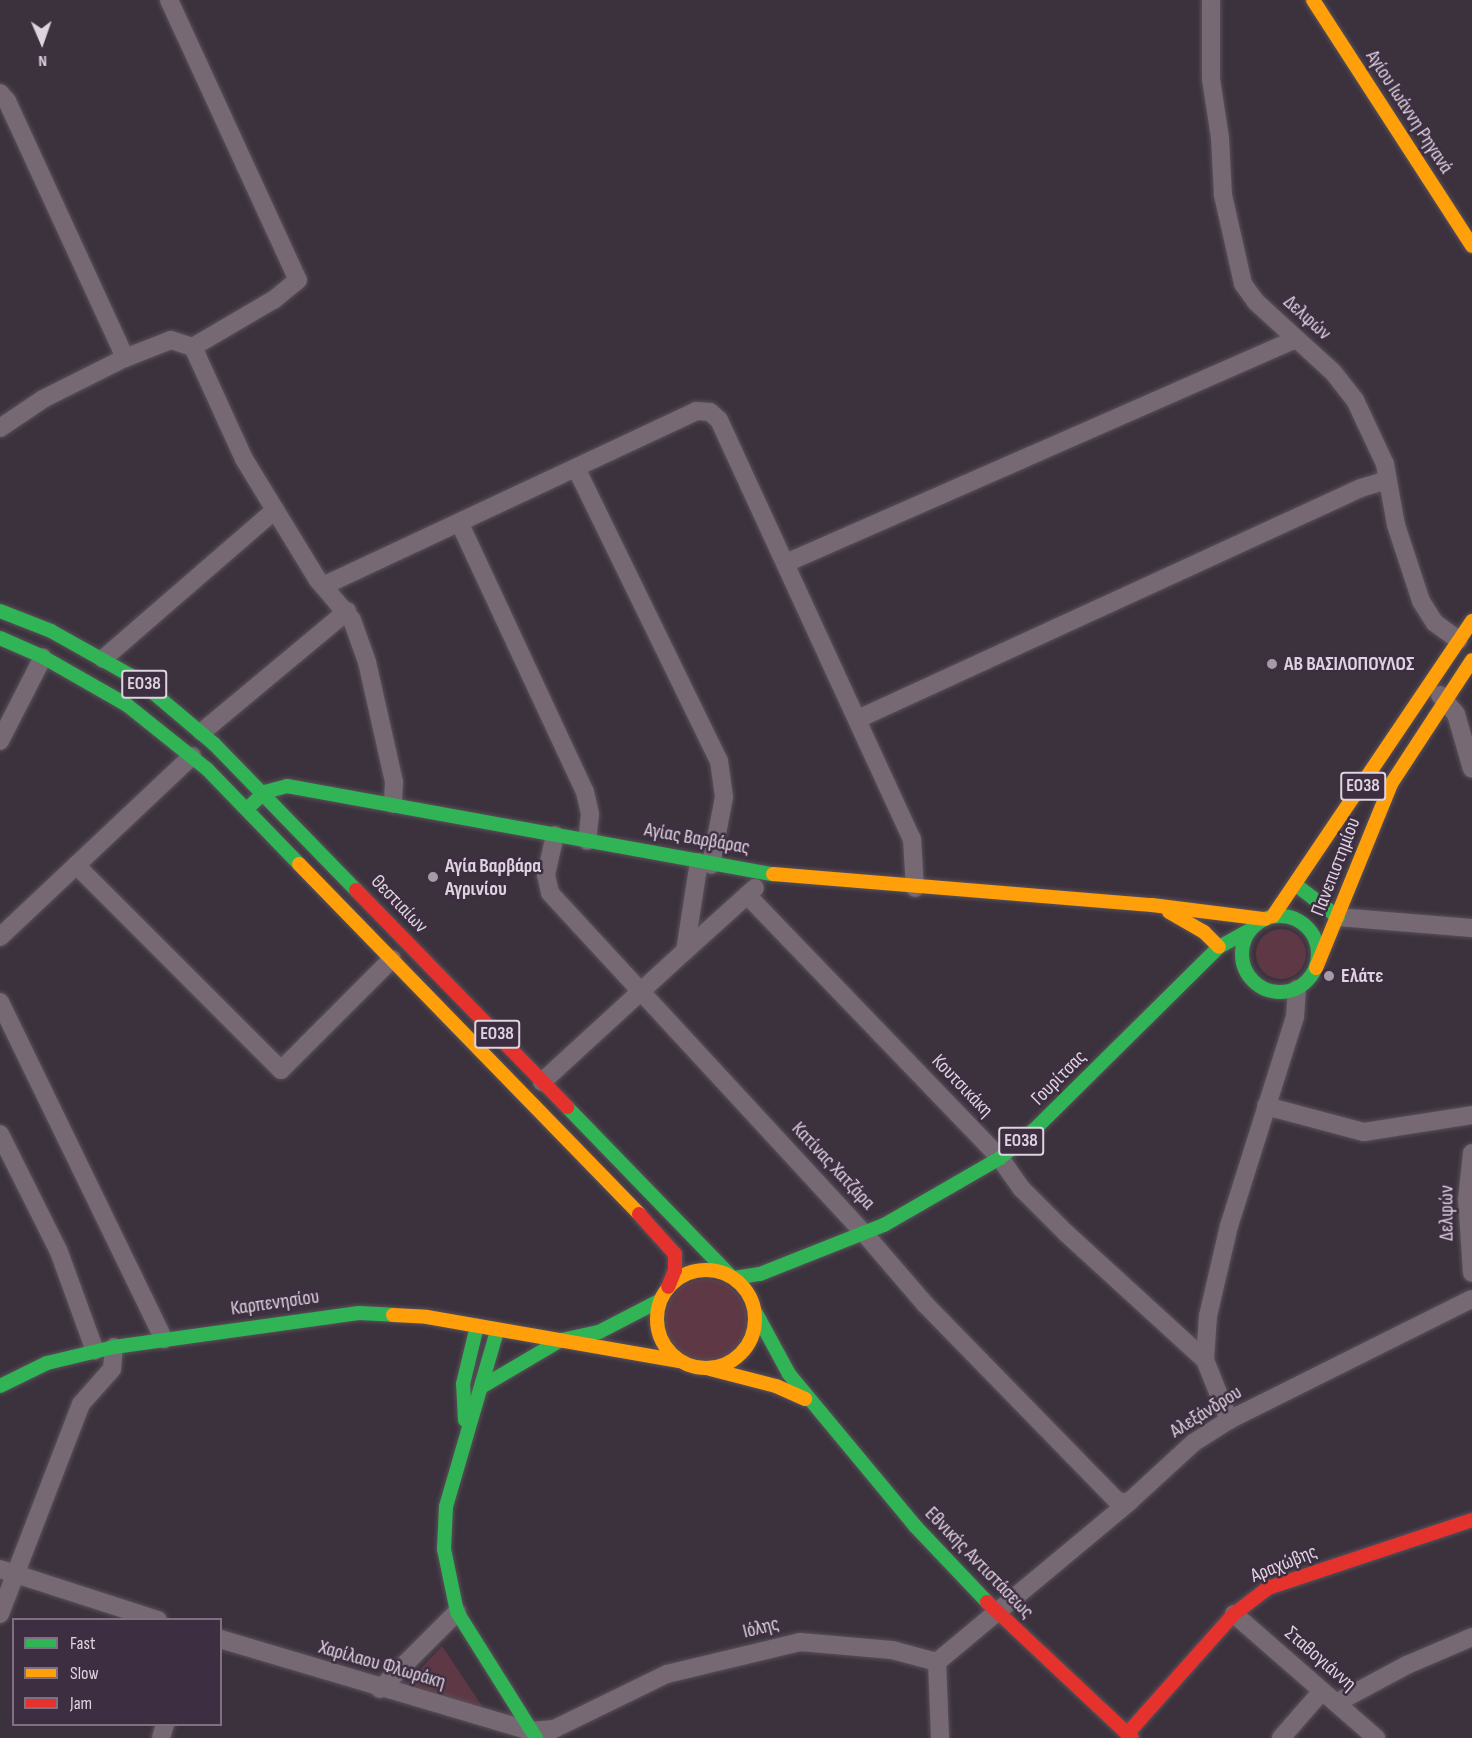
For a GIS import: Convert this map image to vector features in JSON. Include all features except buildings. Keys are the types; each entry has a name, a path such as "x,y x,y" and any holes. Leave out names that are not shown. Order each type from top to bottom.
{"main road":[{"name":"Αγίου Ιωάννη Ρηγανά","path":"1312,0 1472,246"},
{"name":"Θεστιαίων","path":"0,611 103,659 137,679 202,732 265,792 542,1082 732,1276"},
{"name":"Πανεπιστημίου","path":"1269,918 1296,885 1428,686 1465,644 1472,621"},
{"name":"ΕΟ38","path":"0,638 43,657 127,705 192,756 246,809 668,1243 675,1254 675,1270 659,1301"},
{"name":"Πανεπιστημίου","path":"1316,968 1391,784 1472,660"},
{"name":"Αγίας Βαρβάρας","path":"265,792 287,786 769,874 915,888 1152,905 1269,918"},
{"path":"246,809 265,792"},
{"path":"1296,885 1323,909 1338,917"},
{"name":"Αγίας Βαρβάρας","path":"1152,905 1181,916 1219,947"},
{"name":"ΕΟ38","path":"1250,930 1269,918"},
{"path":"1269,918 1299,921 1310,929 1316,941 1316,968"},
{"path":"1250,930 1241,955 1250,979"},
{"name":"Γουρίτσας","path":"732,1276 776,1269 864,1233 941,1195 1000,1158 1034,1130 1219,947 1250,930"},
{"path":"1219,947 1250,979 1272,992 1297,989"},
{"name":"ΕΟ38","path":"1297,989 1316,968"},
{"name":"Γουρίτσας","path":"751,1298 776,1269"},
{"name":"ΕΟ38","path":"668,1287 697,1270 732,1276 751,1298 756,1313"},
{"path":"659,1301 658,1335 679,1361 710,1369 739,1357 755,1329 756,1313"},
{"name":"Καρπενησίου","path":"561,1340 598,1332 659,1301"},
{"name":"Καρπενησίου","path":"0,1386 47,1363 95,1350 359,1313 387,1312 679,1361"},
{"name":"Εθνικής Αντιστάσεως","path":"756,1313 770,1346 811,1402 915,1526 995,1610 1130,1736"},
{"path":"465,1433 463,1384 477,1326"},
{"path":"497,1331 483,1386 465,1433 446,1507 443,1538 457,1612 534,1734"},
{"path":"483,1386 561,1340"},
{"name":"Εθνικής Αντιστάσεως","path":"710,1369 776,1386 811,1402"},
{"name":"Αραχώβης","path":"1130,1736 1234,1614 1268,1588 1472,1520"}],"street":[{"path":"0,428 43,399 125,358 171,340 194,347 273,300 298,280 169,0"},
{"name":"Δελφών","path":"1211,0 1212,92 1233,252 1249,294 1333,372 1355,400 1374,436 1387,480 1396,525 1421,601 1435,622 1465,644"},
{"path":"0,93 7,101 125,358"},
{"path":"786,563 1296,339"},
{"path":"194,347 244,459 274,511 323,586 347,611 367,662 394,782 393,804"},
{"path":"323,586 460,524 696,411 710,412 719,420 912,839 915,888"},
{"path":"576,468 719,761 724,797 705,864 685,951"},
{"path":"858,719 1361,488 1387,480"},
{"path":"103,659 274,511"},
{"path":"460,524 585,792 590,814 587,841"},
{"path":"202,732 347,611"},
{"path":"0,741 43,657"},
{"path":"1428,686 1446,699 1456,714 1472,769"},
{"path":"0,937 192,756"},
{"name":"Κατίνας Χατζάρα","path":"555,835 545,885 550,893 864,1233 925,1304 1115,1499 1122,1503 1130,1502"},
{"path":"76,865 281,1070 392,959"},
{"path":"542,1082 769,874"},
{"name":"Κουτσικάκη","path":"747,895 1000,1158 1022,1189 1067,1234 1205,1359 1229,1420"},
{"path":"1338,917 1472,928"},
{"path":"1205,1359 1208,1316 1226,1235 1295,1017 1297,989"},
{"path":"0,1002 164,1339"},
{"path":"1266,1106 1364,1132 1472,1115"},
{"path":"0,1134 8,1166 59,1252 95,1350"},
{"name":"Δελφών","path":"1472,1153 1467,1199 1472,1273"},
{"name":"Αλεξάνδρου","path":"995,1610 1130,1502 1188,1447 1229,1420 1472,1299"},
{"path":"0,1614 8,1572 81,1404 112,1369 114,1347"},
{"path":"8,1572 152,1618"},
{"path":"940,1738 937,1662 995,1610"},
{"path":"380,1689 457,1612"},
{"name":"Σταθογιάννη","path":"1234,1614 1376,1738"},
{"path":"1281,1738 1329,1697 1472,1637"},
{"name":"Χαρίλαου Φλωράκη","path":"222,1640 534,1734"},
{"name":"Ιόλης","path":"534,1734 554,1729 667,1674 800,1642 892,1650 937,1662"}],"shaded area":[{"path":"1281,929 1299,936 1306,954 1299,972 1281,979 1263,972 1256,954 1263,936"},
{"path":"698,1279 714,1279 729,1286 740,1297 747,1312 744,1336 735,1349 714,1361 698,1361 683,1354 672,1343 665,1328 665,1312 672,1297 683,1286"},
{"path":"442,1646 482,1706 481,1707 406,1684"}],"traffic: fast":[{"path":"0,611 51,631 137,679 214,744 356,890"},
{"path":"0,638 43,657 127,705 207,769 299,864"},
{"path":"250,806 265,792 287,786 773,874"},
{"path":"1296,885 1338,917"},
{"path":"1273,916 1287,916 1301,922 1312,933 1318,947 1318,954 1315,969 1307,981 1287,992 1273,992 1259,986 1248,975 1242,961 1242,947 1248,933 1259,922 1273,916"},
{"path":"734,1278 760,1274 884,1225 1000,1158 1034,1130 1219,947 1250,930"},
{"path":"567,1107 730,1275"},
{"path":"483,1386 561,1340 599,1332 659,1301"},
{"path":"0,1386 47,1363 114,1347 359,1313 393,1315"},
{"path":"756,1313 789,1374 915,1526 987,1602"},
{"path":"465,1420 463,1384 477,1326"},
{"path":"497,1331 446,1507 444,1549 457,1612 536,1738"}],"traffic: slow":[{"path":"1313,0 1472,246"},
{"path":"1273,916 1472,621"},
{"path":"1316,968 1391,784 1472,660"},
{"path":"299,864 639,1214"},
{"path":"773,874 1152,905 1265,919"},
{"path":"1169,912 1204,932 1219,947"},
{"path":"696,1270 716,1270 741,1284 752,1300 755,1319 752,1338 741,1354 716,1368 696,1368 679,1360 665,1346 657,1329 657,1309 665,1292 679,1278 696,1270"},
{"path":"393,1315 427,1317 679,1361"},
{"path":"710,1369 776,1386 805,1399"}],"traffic: jam":[{"path":"356,890 567,1107"},
{"path":"639,1214 675,1254 675,1270 668,1287"},
{"path":"1127,1734 1234,1614 1268,1588 1472,1520"},
{"path":"987,1602 1132,1738"}],"place":[{"name":"ΑΒ ΒΑΣΙΛΟΠΟΥΛΟΣ","path":"1272,664"},
{"name":"Αγία Βαρβάρα Αγρινίου","path":"433,877"},
{"name":"Ελάτε","path":"1329,976"}]}
